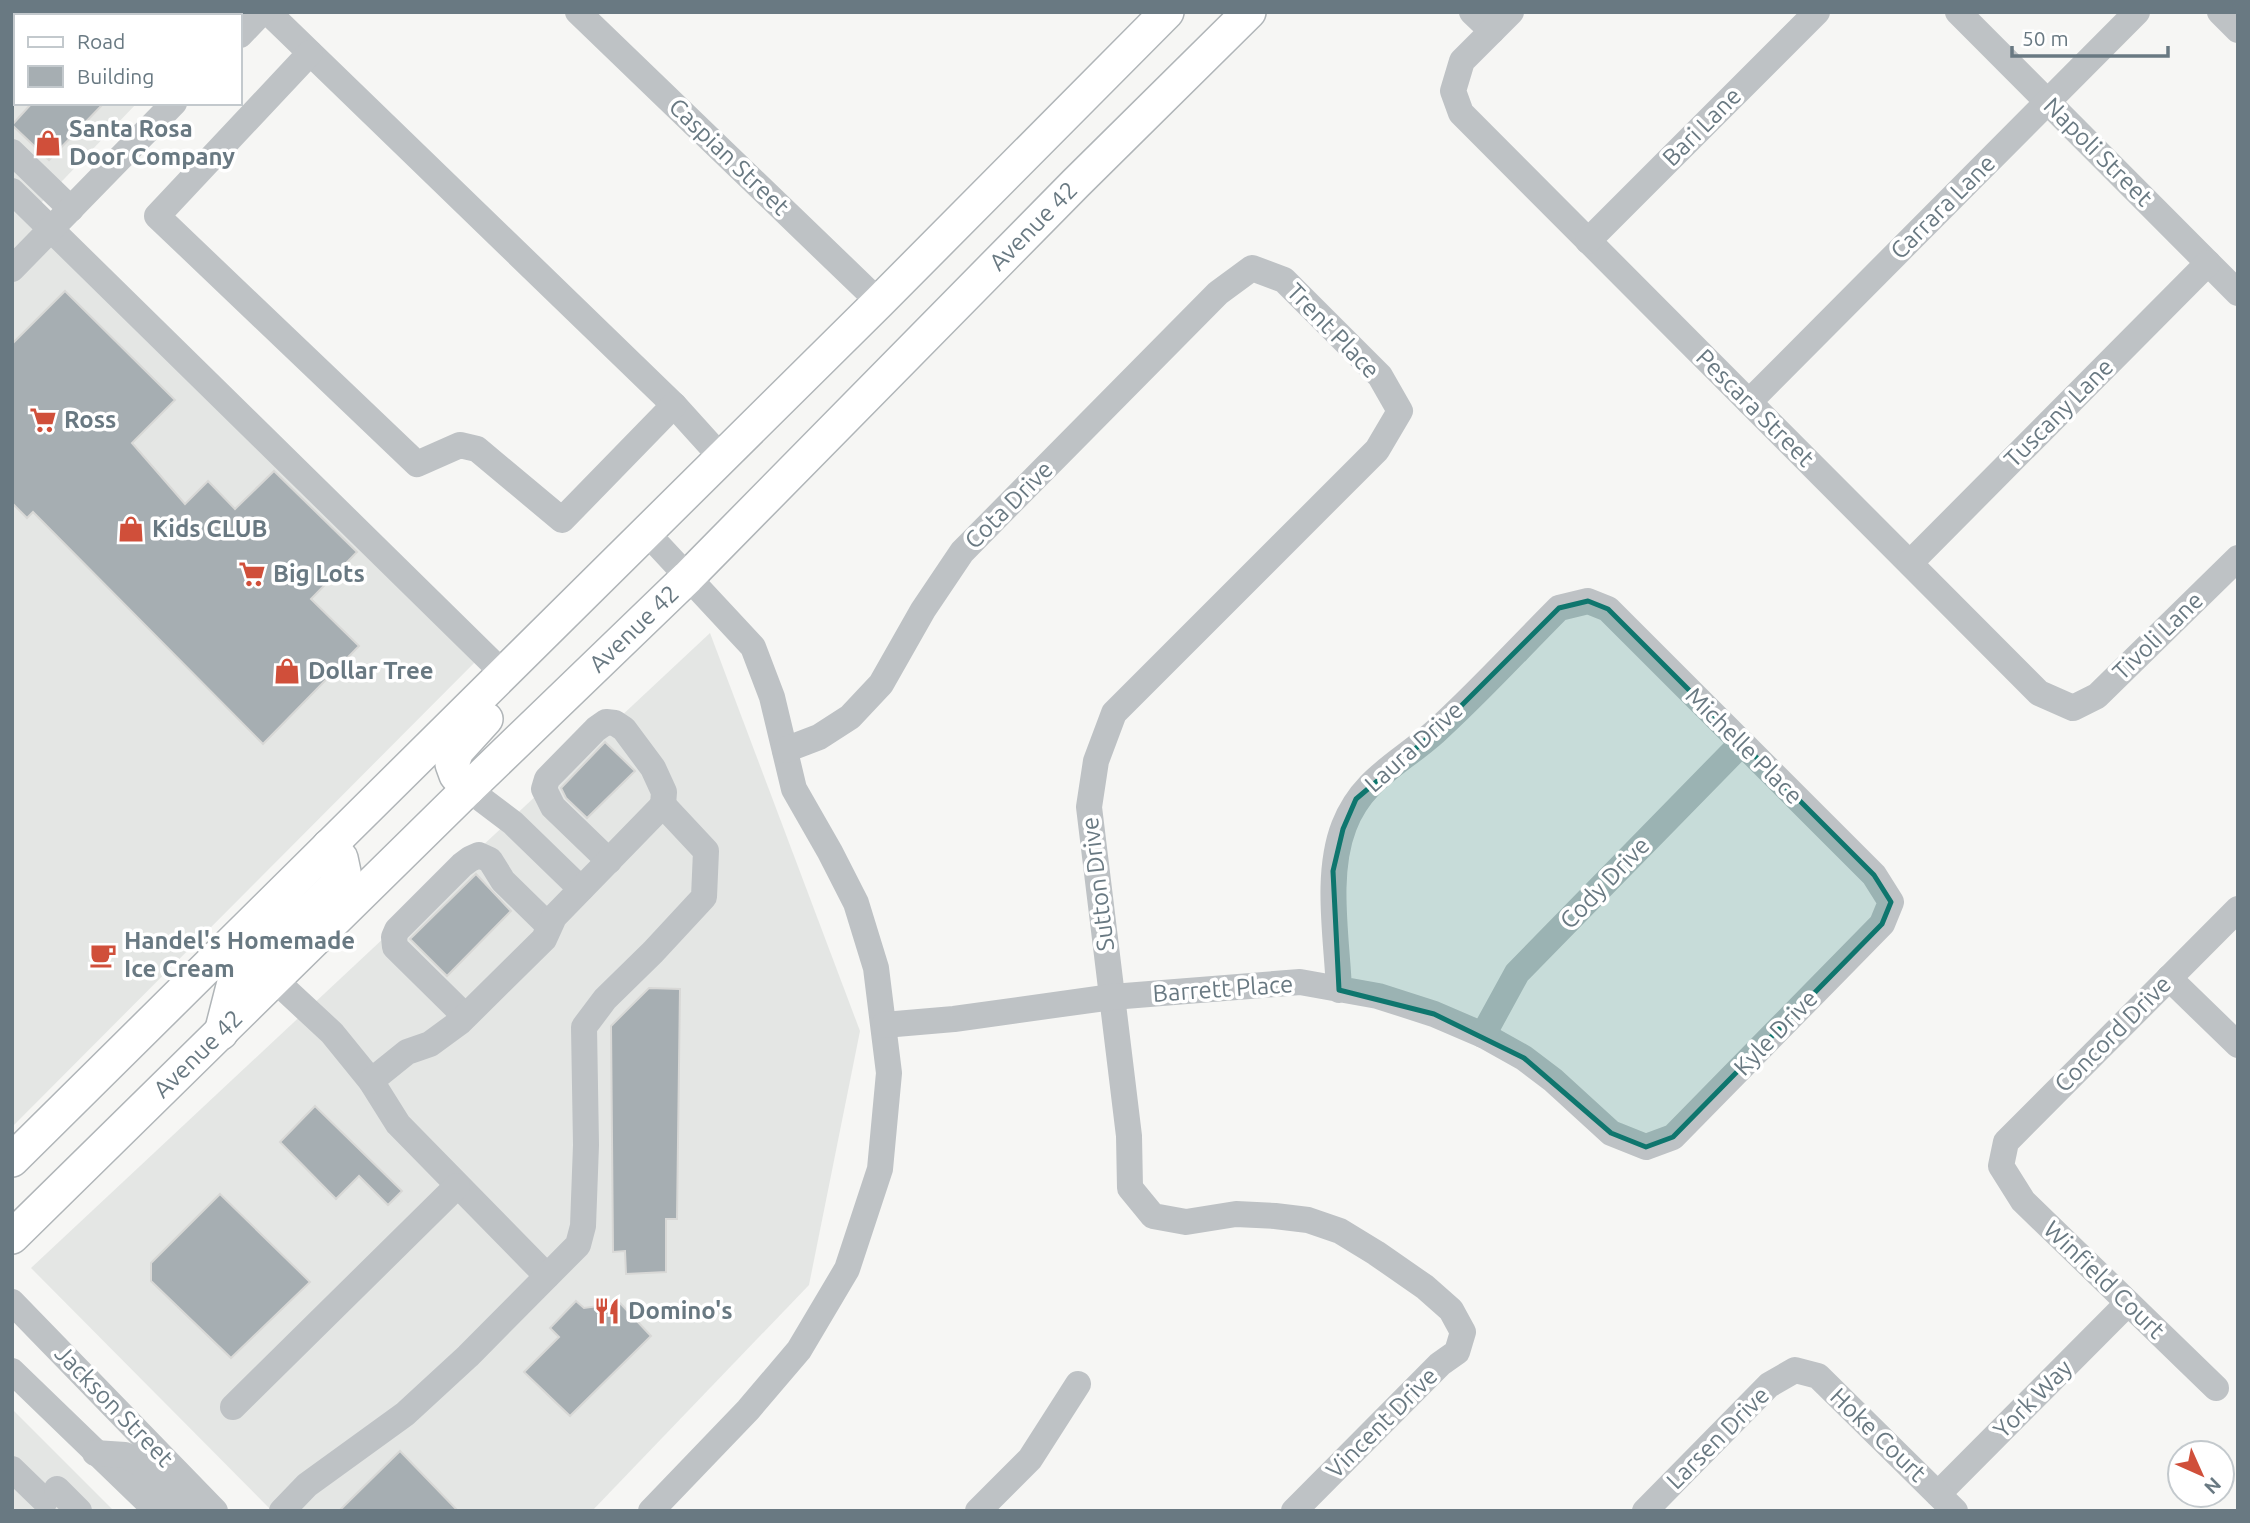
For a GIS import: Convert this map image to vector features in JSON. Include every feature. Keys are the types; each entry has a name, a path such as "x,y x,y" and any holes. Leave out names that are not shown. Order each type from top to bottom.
{"main road":[{"path":"12,1160 879,302 1167,12"},
{"name":"Avenue 42","path":"12,1237 688,577 1076,183 1249,12"},
{"path":"468,789 456,775 452,764 457,751 537,670 567,609"},
{"path":"221,1033 233,986 333,888 344,872 341,858 329,846"}],"street":[{"path":"242,33 262,12"},
{"path":"268,12 674,405 722,457"},
{"name":"Caspian Street","path":"578,12 879,302"},
{"path":"1472,12 1492,31 1511,12"},
{"name":"Bari Lane","path":"1588,241 1817,12"},
{"name":"Napoli Street","path":"1958,12 2238,293"},
{"name":"Carrara Lane","path":"1749,402 2137,12"},
{"path":"2220,12 2238,30"},
{"name":"Pescara Street","path":"1492,31 1462,61 1453,91 1461,113 2039,693 2073,708"},
{"path":"310,53 157,216 417,464 460,445 477,449 562,520 674,405"},
{"path":"12,269 172,105"},
{"path":"12,152 71,209"},
{"path":"12,191 503,673"},
{"name":"Tuscany Lane","path":"1910,563 2208,263"},
{"name":"Trent Place","path":"1252,268 1284,280 1380,376 1401,411"},
{"name":"Cota Drive","path":"785,750 819,737 850,718 881,684 923,610 962,552 1218,293 1252,268"},
{"name":"Sutton Drive","path":"1401,411 1377,450 1114,713 1096,761 1088,807 1129,1136 1130,1188 1153,1216 1186,1222 1236,1214 1275,1216 1308,1220 1340,1231 1425,1287 1451,1310 1463,1332"},
{"path":"646,532 753,647 772,697 794,789 856,903 876,968 890,1073 880,1169 847,1269 799,1350 748,1410 651,1511"},
{"name":"Tivoli Lane","path":"2073,708 2096,696 2238,558"},
{"name":"Michelle Place","path":"1588,601 1608,609 1874,875 1891,902"},
{"name":"Laura Drive","path":"1339,990 1334,871 1343,829 1356,799 1387,769 1435,732 1559,608 1588,601"},
{"path":"371,1081 407,1052 430,1044 465,1016 544,939 554,917 609,861 663,805 664,792 659,778 624,729 615,723 606,722 547,779 544,789 553,807 609,861"},
{"name":"Cody Drive","path":"1483,1035 1517,973 1742,743"},
{"path":"468,789 513,823 581,889"},
{"path":"282,1511 307,1485 405,1414 468,1356 578,1245 583,1226 586,1145 584,1027 604,999 653,953 704,897 706,851 663,805"},
{"path":"465,1016 395,947 394,937 397,930 462,865 479,856 490,860 503,881 549,926"},
{"name":"Kyle Drive","path":"1646,1147 1673,1137 1882,924 1891,902"},
{"name":"Concord Drive","path":"2001,1166 2006,1142 2238,909"},
{"path":"2169,978 2238,1045"},
{"path":"275,980 332,1033 371,1081 398,1124 547,1276"},
{"name":"Barrett Place","path":"884,1025 1112,997 1300,982 1378,996 1434,1014 1483,1035 1543,1072 1611,1133 1646,1147"},
{"name":"Winfield Court","path":"2001,1166 2023,1201 2216,1388"},
{"path":"233,1407 457,1186"},
{"name":"Jackson Street","path":"12,1302 215,1511"},
{"name":"York Way","path":"1947,1502 2128,1303"},
{"name":"Vincent Drive","path":"1294,1511 1440,1364 1457,1352 1463,1332"},
{"name":"Hoke Court","path":"1795,1370 1818,1376 1947,1502"},
{"name":"Larsen Drive","path":"1645,1511 1769,1385 1795,1370"},
{"name":"Jackson Street","path":"12,1371 157,1511"},
{"path":"978,1511 1030,1459 1077,1384"},
{"path":"95,1453 125,1455 140,1463 188,1511"},
{"path":"12,1469 79,1511"}],"highlighted area":[{"path":"1588,601 1608,609 1874,875 1891,902 1882,924 1673,1137 1646,1147 1611,1133 1524,1058 1434,1014 1339,990 1333,871 1343,829 1356,799 1435,732 1559,608"}],"shaded area":[{"path":"12,12 62,12 64,14 14,14 14,105 135,105 41,203 492,645 12,1127"},
{"path":"710,633 860,1031 809,1285 592,1511 272,1511 31,1268"},
{"path":"12,1409 114,1511 12,1511"}],"building":[{"name":"Santa Rosa Door Company","path":"30,105 102,105 49,160 12,125"},
{"path":"65,291 175,400 132,443 185,504 208,481 235,509 274,471 357,552 311,599 359,646 263,744 33,512 27,518 12,503 12,344"},
{"path":"605,742 635,771 587,818 566,798 561,788"},
{"path":"476,874 511,911 447,976 410,939"},
{"path":"649,988 680,989 677,1219 666,1219 666,1272 626,1274 625,1251 613,1252 611,1026"},
{"path":"315,1106 402,1191 388,1205 359,1176 336,1199 280,1142"},
{"path":"220,1194 310,1282 231,1358 151,1281 151,1263"},
{"path":"576,1301 584,1308 620,1303 651,1336 570,1416 524,1372 559,1337 550,1328"},
{"path":"400,1451 458,1511 339,1511"}],"place":[{"name":"Santa Rosa Door Company","path":"48,143"},
{"name":"Ross","path":"43,420"},
{"name":"Kids CLUB","path":"131,529"},
{"name":"Big Lots","path":"252,574"},
{"name":"Dollar Tree","path":"287,671"},
{"name":"Handel's Homemade Ice Cream","path":"103,955"},
{"name":"Domino's","path":"607,1311"}]}
